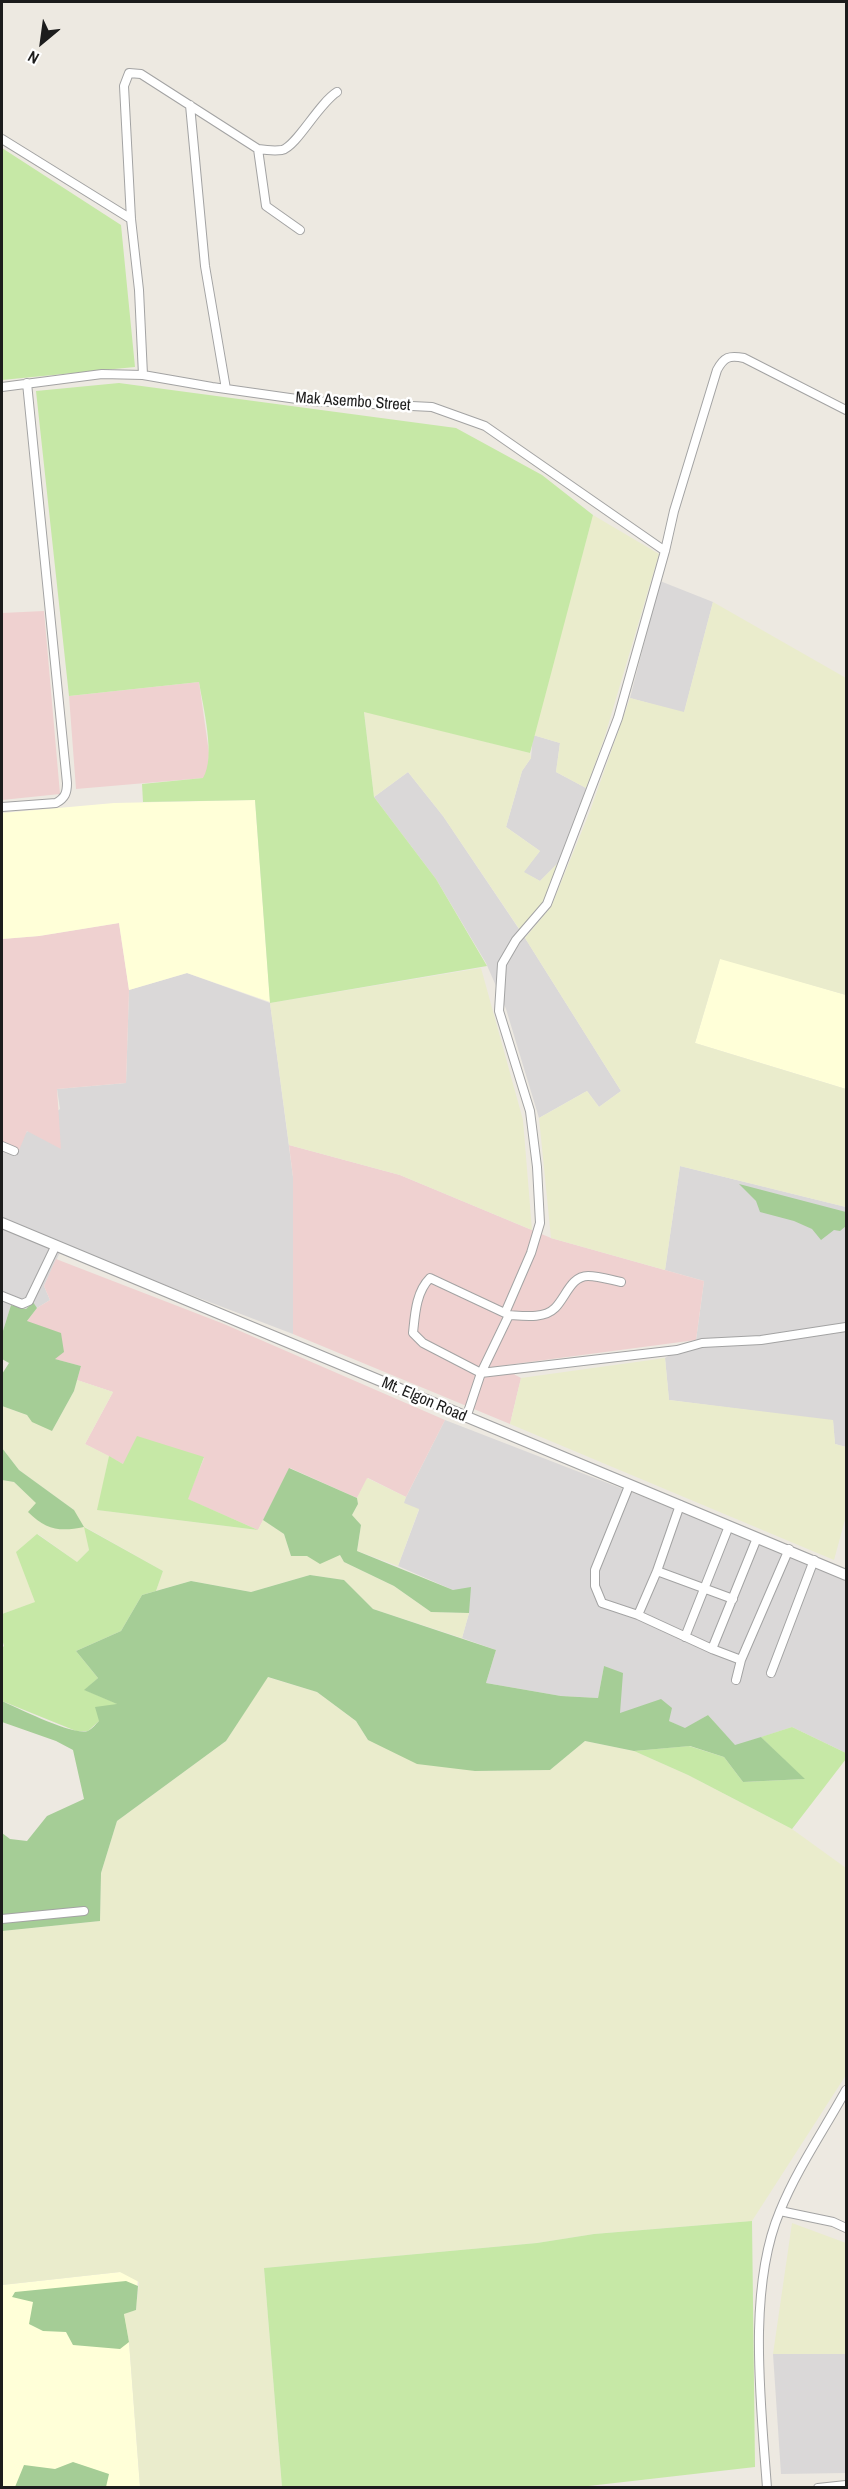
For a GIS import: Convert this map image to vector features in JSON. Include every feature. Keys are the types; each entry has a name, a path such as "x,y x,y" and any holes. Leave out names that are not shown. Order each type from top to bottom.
{"street":[{"path":"143,375 140,290 131,219 125,78 129,73 141,74 258,149 284,150 293,144 323,103 337,92"},
{"path":"190,105 205,266 226,389"},
{"path":"2,139 131,219"},
{"path":"258,149 266,206 300,230"},
{"path":"466,1418 481,1373 531,1253 540,1223 537,1167 530,1111 499,1011 501,963 516,940 547,904 618,718 674,511 717,370 723,360 731,356 744,358 846,410"},
{"name":"Mak Asembo Street","path":"2,387 102,374 143,375 311,401 432,407 485,426 665,551"},
{"path":"2,807 56,803 63,799 68,783 27,383"},
{"path":"2,1146 14,1151"},
{"name":"Mt. Elgon Road","path":"2,1223 846,1575"},
{"path":"2,1296 22,1304 28,1301 55,1247"},
{"path":"621,1282 588,1276 580,1277 554,1309 527,1317 507,1314 430,1278 423,1285 413,1333 416,1339 481,1373 677,1350 702,1343 761,1340 846,1327"},
{"path":"629,1485 595,1570 595,1586 602,1604 638,1616 741,1660"},
{"path":"638,1616 657,1571 680,1505"},
{"path":"685,1637 729,1526"},
{"path":"712,1649 757,1538"},
{"path":"736,1680 741,1660 789,1550"},
{"path":"771,1673 814,1560"},
{"path":"657,1571 733,1599"},
{"path":"2,1919 84,1911"},
{"path":"767,2487 760,2325 765,2262 780,2211 846,2091"},
{"path":"780,2211 833,2222 846,2228"},
{"path":"818,2487 846,2485"}],"shaded area":[{"path":"593,515 659,554 604,739 586,788 556,772 560,743 533,735"},
{"path":"660,581 713,602 684,713 630,698"},
{"path":"713,602 846,678 846,995 720,959 695,1043 846,1089 846,1207 680,1166 665,1270 551,1238 539,1118 587,1091 599,1107 621,1091 525,938 551,907 590,811 630,698 684,712"},
{"path":"44,611 60,794 2,800 2,613"},
{"path":"199,682 209,753 208,770 204,778 76,789 69,696"},
{"path":"364,711 530,753 531,758 522,771 506,827 540,851 524,872 540,881 563,858 545,901 520,930 443,816 408,772 374,797"},
{"path":"533,735 560,743 556,772 586,788 563,858 540,881 523,872 540,851 506,827 522,771 531,758"},
{"path":"408,772 443,816 525,938 621,1091 599,1107 587,1091 539,1118 506,1009 486,963 436,879 374,797"},
{"path":"255,800 270,1002 187,973 129,990 119,923 39,936 2,939 2,813 114,803"},
{"path":"119,923 129,990 126,1083 57,1089 61,1149 27,1131 17,1155 2,1149 2,939 39,936"},
{"path":"720,958 846,995 846,1089 695,1043"},
{"path":"481,968 523,1120 532,1230 400,1175 289,1145 270,1003"},
{"path":"187,973 270,1003 293,1177 293,1334 63,1246 44,1286 50,1300 37,1308 33,1303 26,1309 11,1305 2,1334 2,1149 60,1109 57,1089 126,1083 129,990"},
{"path":"289,1145 400,1175 551,1238 704,1281 696,1340 499,1366 521,1378 510,1424 293,1334 293,1177"},
{"path":"680,1166 846,1207 846,1447 835,1444 833,1421 669,1400 665,1358 696,1340 704,1281 665,1270"},
{"path":"56,1259 224,1324 445,1420 406,1497 368,1478 357,1498 290,1468 258,1530 187,1499 204,1458 123,1464 85,1444 113,1392 77,1380 81,1366 54,1359 27,1321 37,1308 50,1300 44,1286"},
{"path":"665,1358 669,1400 833,1420 835,1444 846,1447 846,1516 834,1560 510,1424 521,1378"},
{"path":"77,1380 113,1392 85,1444 109,1456 98,1510 258,1530 263,1520 284,1534 291,1556 340,1555 344,1562 394,1586 431,1612 469,1613 462,1638 373,1609 344,1580 310,1575 251,1592 191,1581 156,1591 163,1571 85,1527 89,1550 77,1562 38,1534 36,1602 2,1614 2,1480 14,1482 37,1503 74,1510 19,1470 2,1448 2,1406 27,1415 52,1431 74,1391"},
{"path":"445,1420 698,1518 846,1580 846,1753 792,1727 735,1746 708,1715 685,1729 669,1721 620,1713 604,1666 598,1698 561,1696 486,1683 496,1650 462,1638 469,1613 453,1590 398,1566 419,1510 403,1503"},
{"path":"367,1478 406,1497 404,1503 419,1509 398,1566 357,1551 361,1525 352,1515"},
{"path":"267,1677 317,1692 356,1721 368,1740 475,1771 550,1770 585,1741 634,1751 688,1775 792,1829 846,1868 846,2075 752,2221 594,2234 537,2243 264,2268 282,2487 140,2487 129,2342 124,2313 136,2310 139,2282 120,2272 2,2285 2,1931 100,1921 101,1873 117,1821 226,1741"},
{"path":"792,2223 846,2243 846,2354 773,2354"},
{"path":"120,2272 138,2276 136,2310 129,2342 140,2487 2,2487 2,2285"},
{"path":"773,2354 846,2354 846,2473 781,2474"}],"green space":[{"path":"2,148 121,225 135,367 2,380"},
{"path":"119,383 456,428 542,475 593,515 530,753 364,712 374,797 436,879 487,966 270,1003 255,800 143,802 142,784 203,778 207,769 209,745 199,682 69,696 36,391"},
{"path":"739,1184 846,1212 846,1226 840,1231 834,1230 821,1240 812,1229 794,1221 760,1212 756,1201"},
{"path":"33,1302 37,1308 27,1321 61,1333 64,1352 55,1359 81,1366 74,1391 52,1431 32,1422 27,1415 2,1406 2,1374 9,1363 2,1359 2,1334 11,1305 26,1309"},
{"path":"137,1436 204,1457 188,1499 258,1530 97,1510 109,1456 123,1464"},
{"path":"2,1448 19,1470 74,1510 84,1527 54,1528 41,1523 28,1512 36,1503 14,1482 2,1480"},
{"path":"289,1468 357,1498 358,1504 352,1515 361,1525 357,1551 453,1590 471,1587 469,1613 431,1612 394,1586 344,1562 340,1555 320,1564 307,1556 291,1556 284,1534 263,1520"},
{"path":"84,1527 163,1571 156,1591 142,1595 121,1631 76,1651 98,1678 85,1690 118,1704 88,1731 76,1731 2,1701 2,1648 4,1646 2,1614 35,1602 16,1552 37,1534 77,1562 89,1550"},
{"path":"310,1575 344,1580 373,1609 496,1650 486,1683 561,1696 598,1698 604,1666 623,1673 620,1713 661,1699 672,1708 669,1721 685,1728 708,1715 735,1745 761,1737 805,1779 743,1782 724,1757 690,1746 634,1751 585,1741 550,1770 475,1771 417,1764 368,1740 356,1721 317,1692 268,1677 226,1741 117,1821 101,1873 100,1921 2,1931 2,1833 10,1839 27,1841 47,1816 84,1799 73,1750 56,1741 2,1722 2,1701 58,1726 88,1731 99,1721 95,1707 117,1704 84,1690 98,1678 76,1651 121,1631 142,1595 191,1581 251,1592"},
{"path":"792,1727 846,1753 846,1759 792,1829 688,1775 634,1751 689,1746 724,1757 743,1782 804,1779 761,1737"},
{"path":"752,2221 755,2467 571,2488 282,2487 264,2268 537,2243 594,2234"},
{"path":"126,2281 138,2286 136,2310 124,2314 129,2342 120,2349 73,2345 66,2332 43,2331 29,2324 33,2302 12,2297 15,2292"},
{"path":"73,2462 109,2474 106,2487 15,2487 24,2465 55,2469"}]}
